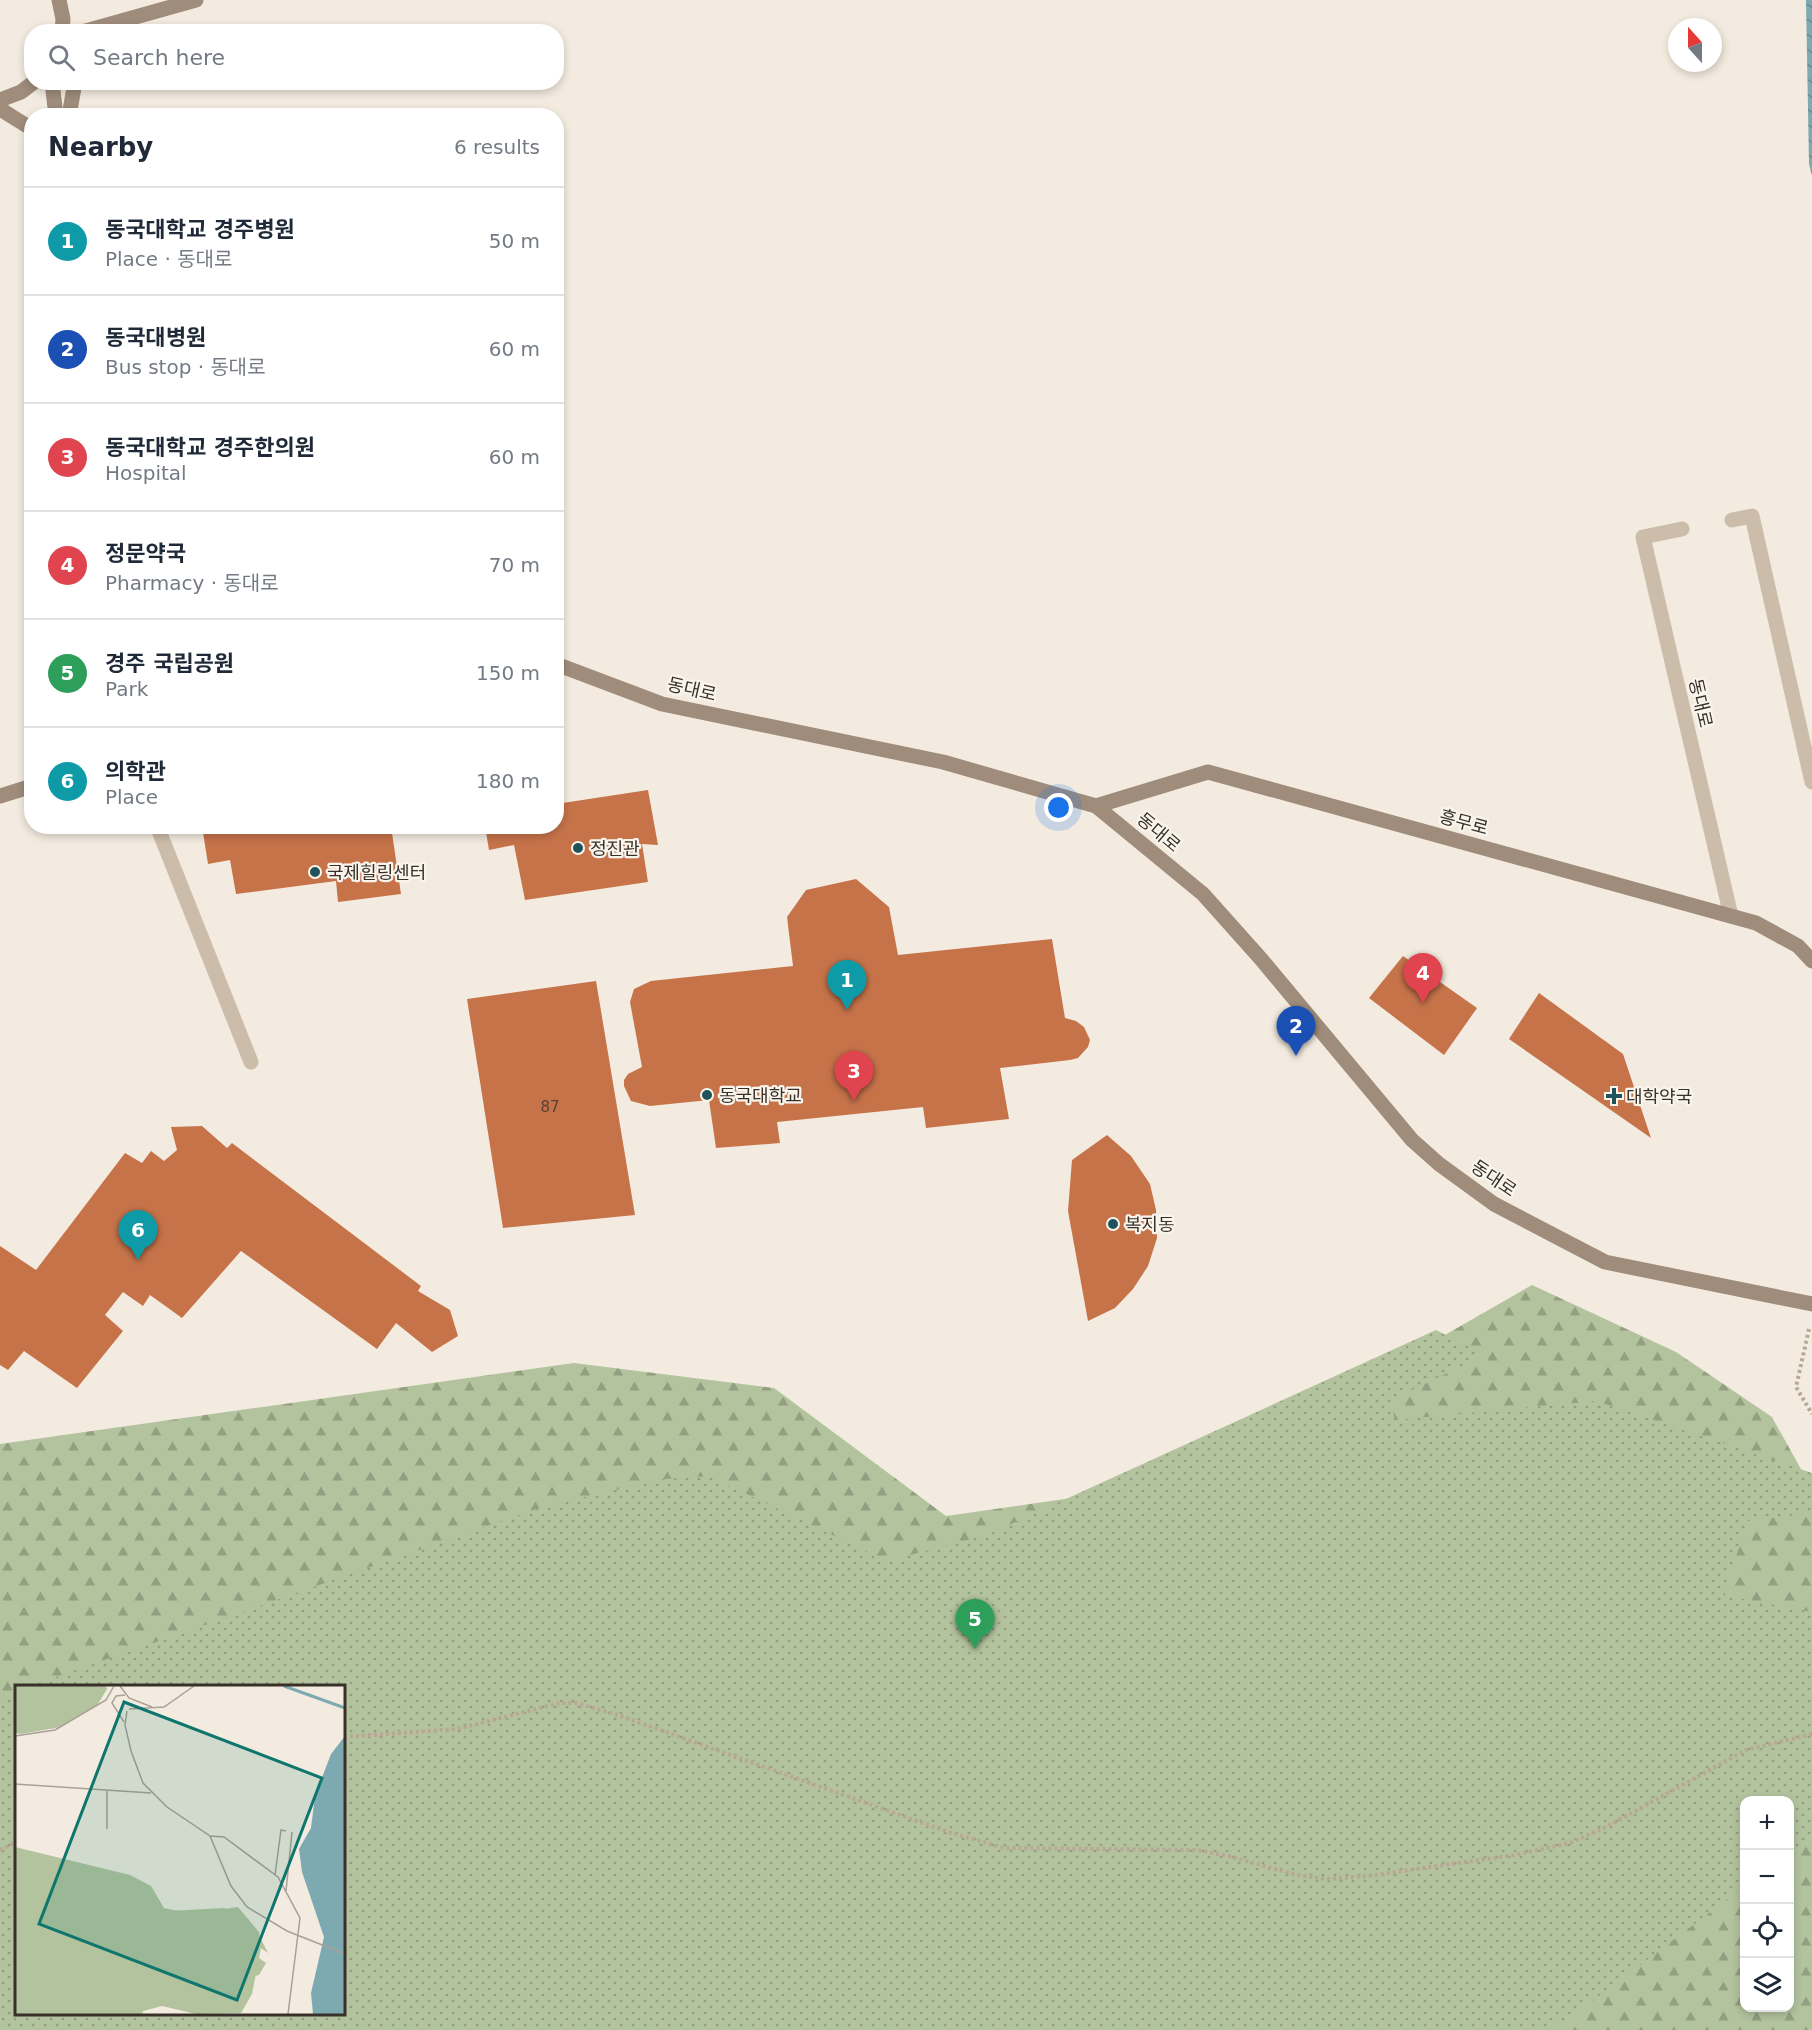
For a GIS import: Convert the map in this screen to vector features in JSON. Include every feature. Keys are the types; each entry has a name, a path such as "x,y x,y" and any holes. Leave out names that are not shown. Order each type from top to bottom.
{"street":[{"path":"59,0 63,24"},
{"path":"106,24 196,0"},
{"path":"123,24 133,15"},
{"path":"0,100 24,90"},
{"path":"53,90 55,108"},
{"path":"70,108 74,90"},
{"path":"0,109 24,124"},
{"name":"동대로","path":"564,667 662,704 943,762 1096,806 1203,894 1261,959 1412,1140 1494,1204 1605,1262 1812,1304"},
{"name":"흥무로","path":"1096,806 1208,772 1756,923 1798,946 1812,961"},
{"path":"0,796 24,788"}],"lane":[{"path":"1732,520 1752,516 1812,782"},
{"name":"동대로","path":"1682,529 1643,537 1731,916"},
{"path":"160,834 251,1062"}],"path":[{"path":"1810,1324 1796,1387 1812,1414"},
{"path":"345,1737 457,1729 544,1706 576,1703 615,1714 948,1832 1004,1848 1197,1850 1297,1875 1328,1879 1368,1876 1514,1855 1570,1843 1608,1826 1746,1750 1812,1734"},
{"path":"0,1850 15,1842"}],"green space":[{"path":"1532,1285 1676,1352 1772,1417 1812,1489 1812,2030 0,2030 0,1444 574,1363 774,1388 946,1516 1190,1481"},
{"path":"1436,1330 1485,1355 1391,1400 1395,1420 1596,1401 1812,1473 1812,1513 1748,1521 1723,1595 1812,1612 1812,1836 1794,1850 1794,1796 1740,1796 1740,1890 1572,2016 1544,2030 0,2030 0,1697 15,1691 15,2015 345,2015 345,1685 33,1685 545,1506 664,1479 709,1476 887,1561 987,1535"}],"water":[{"path":"1806,0 1812,0 1812,176 1809,164"}],"building":[{"name":"정진관","path":"648,790 658,845 642,844 648,882 525,900 514,845 489,850 486,834 564,834 564,803"},
{"name":"국제힐링센터","path":"203,834 392,834 401,894 338,902 336,881 236,894 230,860 208,864"},
{"path":"856,879 889,907 898,955 1052,939 1065,1018 1076,1021 1084,1027 1090,1040 1088,1047 1078,1058 1070,1060 1000,1068 1009,1119 926,1128 923,1107 777,1122 780,1143 716,1148 709,1100 650,1106 631,1101 624,1086 624,1080 628,1074 642,1067 630,1002 634,989 651,981 793,966 787,917 806,890"},
{"path":"1403,956 1477,1008 1444,1055 1369,998"},
{"path":"596,981 635,1215 503,1228 467,999"},
{"name":"대학약국","path":"1539,993 1623,1054 1651,1138 1509,1039"},
{"path":"202,1126 227,1148 232,1143 421,1286 418,1291 450,1310 458,1336 432,1352 396,1323 377,1349 241,1251 182,1318 150,1295 143,1306 123,1292 105,1315 123,1331 77,1388 24,1351 8,1370 0,1365 0,1246 36,1270 125,1153 142,1163 151,1151 164,1161 177,1150 171,1127"},
{"name":"복지동","path":"1107,1135 1131,1156 1150,1184 1156,1210 1157,1238 1148,1266 1133,1289 1115,1308 1088,1321 1068,1211 1072,1160"}],"place":[{"name":"정진관","path":"578,848"},
{"name":"국제힐링센터","path":"315,872"},
{"name":"정문약국","path":"1423,1003"},
{"name":"동국대학교 경주병원","path":"847,1010"},
{"name":"동국대병원","path":"1296,1056"},
{"name":"동국대학교","path":"707,1095"},
{"name":"대학약국","path":"1614,1096"},
{"name":"동국대학교 경주한의원","path":"854,1101"},
{"name":"복지동","path":"1113,1224"},
{"name":"의학관","path":"138,1260"},
{"name":"경주 국립공원","path":"975,1649"}]}
